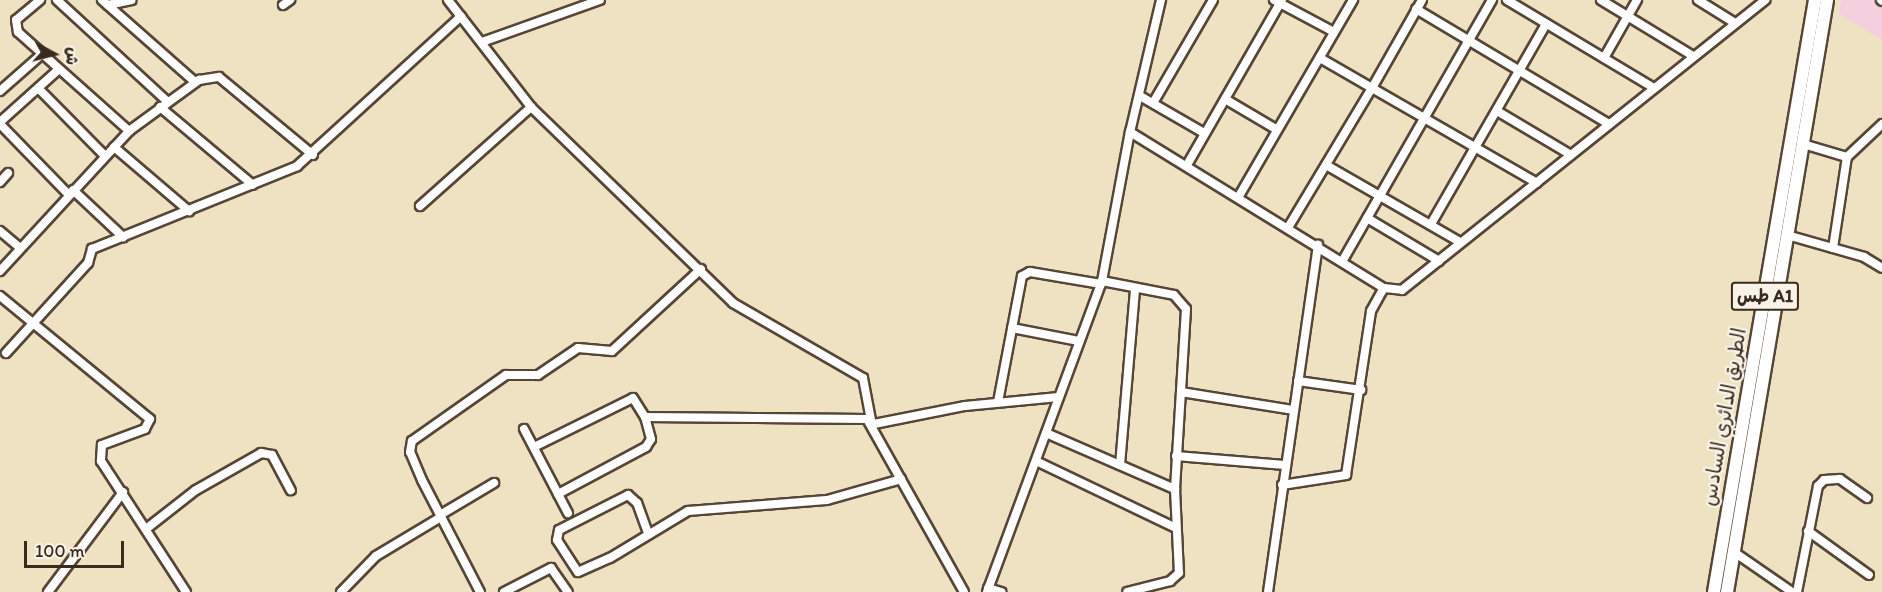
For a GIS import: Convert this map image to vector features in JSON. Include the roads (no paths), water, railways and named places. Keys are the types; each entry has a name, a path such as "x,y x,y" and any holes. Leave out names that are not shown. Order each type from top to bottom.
{"highway":[{"name":"الطريق الدائري السادس","path":"1727,592 1734,552 1740,475 1815,0"},
{"name":"الطريق الدائري السادس","path":"1714,592 1740,475 1787,235 1827,0"}],"street":[{"path":"40,0 15,26 42,54 129,131"},
{"path":"57,0 167,101"},
{"path":"105,2 131,0"},
{"path":"448,0 531,107 701,269 733,303 863,378 872,422 964,592"},
{"path":"482,42 599,0"},
{"path":"1001,592 988,590 1101,283 1130,132 1161,0"},
{"path":"1153,103 1212,0"},
{"path":"1239,196 1353,0"},
{"path":"1289,226 1422,0"},
{"path":"1343,260 1422,118 1492,0"},
{"path":"1507,0 1654,88"},
{"path":"1601,0 1693,56"},
{"path":"1604,58 1637,0"},
{"path":"1698,0 1735,23"},
{"path":"1130,132 1289,226 1384,288 1402,290 1765,0"},
{"path":"1187,165 1279,1 1334,32"},
{"path":"105,2 195,82"},
{"path":"1416,9 1609,123"},
{"path":"6,353 88,263 91,250 253,185 313,155 461,16"},
{"path":"1431,225 1546,24"},
{"path":"0,91 42,54"},
{"path":"1320,58 1537,183"},
{"path":"59,69 0,123 71,193 123,237"},
{"path":"0,271 129,131 195,82 219,77 313,155"},
{"path":"38,88 105,156"},
{"path":"1140,96 1204,133"},
{"path":"1225,99 1276,129"},
{"path":"160,106 253,185"},
{"path":"420,206 531,107"},
{"path":"1497,111 1571,155"},
{"path":"1833,248 1846,157 1882,124"},
{"path":"1803,144 1846,157"},
{"path":"114,147 189,211"},
{"path":"1326,165 1460,242"},
{"path":"0,182 8,173"},
{"path":"1367,218 1439,261"},
{"path":"0,231 20,248"},
{"path":"1787,235 1833,248 1882,268"},
{"path":"1268,592 1318,245"},
{"path":"480,592 410,452 412,441 506,375 538,375 578,348 612,351 701,269"},
{"path":"998,402 1012,328 1026,273 1101,283 1184,301 1175,489 1178,577 1127,592"},
{"path":"1282,485 1346,475 1361,390 1371,311 1384,288"},
{"path":"1120,465 1135,291"},
{"path":"0,296 150,419 145,429 100,447 104,471 123,492 186,592"},
{"path":"1012,328 1079,341"},
{"path":"1298,381 1361,390"},
{"path":"1181,392 1293,410"},
{"path":"645,417 872,422 998,402 1059,397"},
{"path":"534,447 625,400 636,400 645,417 651,439 646,447 558,494"},
{"path":"524,429 568,513"},
{"path":"1046,433 1175,489"},
{"path":"146,529 196,490 261,453 272,455 291,490"},
{"path":"1176,456 1285,465"},
{"path":"1036,460 1176,528"},
{"path":"648,533 638,503 628,495 559,530 557,540 578,572 688,511 827,500 901,479"},
{"path":"1797,592 1814,498 1824,480 1840,479 1868,498"},
{"path":"341,592 376,556 494,483"},
{"path":"48,592 123,492"},
{"path":"1808,531 1869,575"},
{"path":"1734,552 1792,592"},
{"path":"504,592 551,568 568,592"}]}
